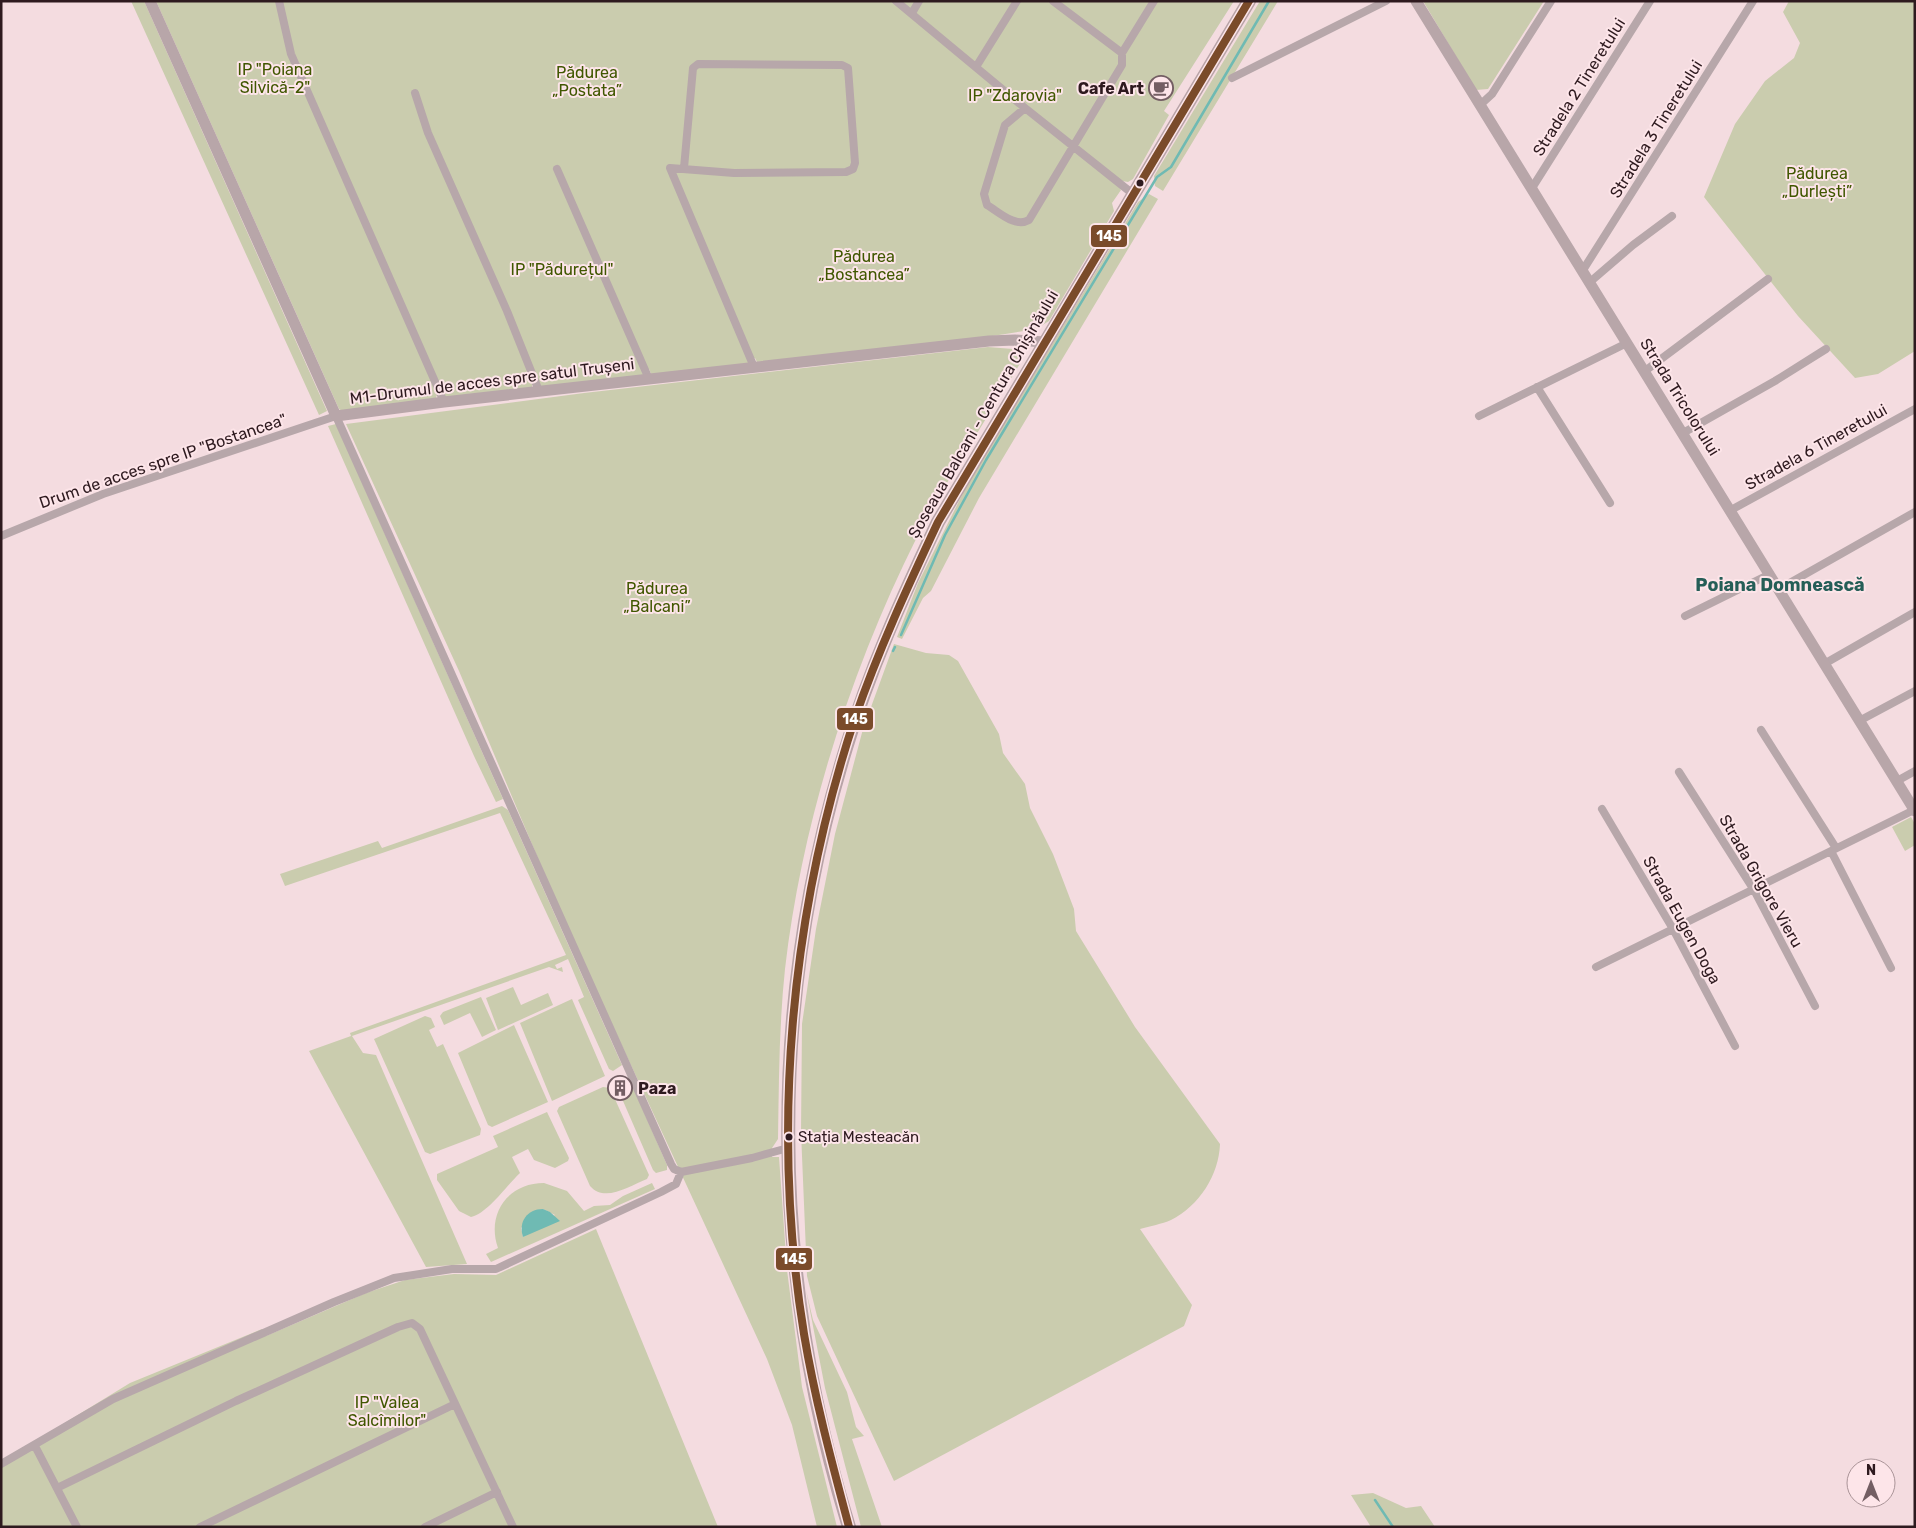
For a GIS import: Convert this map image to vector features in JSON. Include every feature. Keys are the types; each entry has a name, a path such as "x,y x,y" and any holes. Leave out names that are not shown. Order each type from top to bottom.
{"highway":[{"name":"Șoseaua Balcani - Centura Chișinăului","path":"849,1527 821,1425 803,1331 791,1229 788,1148 789,1050 797,969 819,852 846,748 886,638 938,522 1249,1"}],"street":[{"name":"M1-Drumul de acces spre satul Trușeni","path":"150,1 336,416 539,391 988,341 1044,342"},
{"path":"279,1 292,54 444,402"},
{"path":"896,1 1025,108 1133,194"},
{"path":"912,13 919,1"},
{"path":"976,67 1016,1"},
{"path":"1053,1 1122,53"},
{"path":"1025,108 1005,125 984,194 987,205 1016,223 1023,224 1029,220 1072,145 1122,65 1122,53 1154,1"},
{"path":"1232,78 1386,1"},
{"name":"Strada Tricolorului","path":"1416,1 1731,510 1914,811"},
{"path":"1480,105 1492,94 1551,1"},
{"name":"Stradela 2 Tineretului","path":"1532,188 1650,1"},
{"name":"Stradela 3 Tineretului","path":"1583,270 1753,1"},
{"path":"684,168 693,68 698,64 842,65 848,68 855,163 853,169 846,172 734,173 670,168 754,367"},
{"path":"415,94 428,134 507,311 539,391"},
{"path":"557,169 650,379"},
{"path":"1590,282 1633,245 1672,216"},
{"path":"1645,371 1768,279"},
{"path":"1478,416 1627,343"},
{"path":"1683,432 1775,381 1826,349"},
{"path":"1537,387 1610,503"},
{"name":"Stradela 6 Tineretului","path":"1731,510 1915,408"},
{"name":"Drum de acces spre IP \"Bostancea\"","path":"1,536 103,494 336,416"},
{"path":"336,416 674,1169 681,1172 752,1158 788,1148"},
{"path":"1779,589 1915,512"},
{"path":"1685,616 1770,574"},
{"path":"1824,664 1915,612"},
{"path":"1859,721 1915,691"},
{"path":"1761,730 1834,850 1891,968"},
{"path":"1897,781 1915,771"},
{"name":"Strada Grigore Vieru","path":"1679,772 1754,890 1814,1006"},
{"name":"Strada Eugen Doga","path":"1602,809 1673,929 1735,1046"},
{"path":"1596,967 1914,811"},
{"path":"1,1464 113,1399 316,1309 394,1278 452,1269 496,1269 661,1192 676,1184 681,1172"},
{"path":"57,1488 236,1401 398,1327 412,1323 420,1329 513,1527"},
{"path":"200,1527 455,1404"},
{"path":"35,1446 77,1527"},
{"path":"425,1527 497,1492"}],"green space":[{"path":"131,1 144,1 327,411 319,415"},
{"path":"156,1 1234,1 1164,111 1169,115 1133,179 1128,182 1122,181 1119,187 1121,190 1112,203 1114,211 1049,321 1036,329 980,338 757,362 755,358 748,359 749,363 652,376 649,369 645,378 542,387 532,381 532,388 447,398 437,395 435,400 344,412 339,409"},
{"path":"1260,1 1278,1 1163,191 1155,186 1154,176"},
{"path":"1423,1 1544,1 1488,89 1476,90"},
{"name":"Pădurea „Durlești”","path":"1789,1 1915,1 1915,351 1878,374 1855,378 1798,316 1704,197 1735,124 1765,81 1794,58 1800,43 1783,12"},
{"path":"1149,194 1158,199 979,498 931,591 923,598 902,639 897,637 918,583 967,485 1138,202"},
{"name":"Pădurea „Balcani”","path":"988,347 1013,349 1021,356 1021,362 954,471 917,537 871,639 833,747 817,802 793,913 785,969 782,1011 778,1139 772,1148 772,1157 779,1157 787,1270 802,1387 837,1527 817,1527 792,1425 767,1359 567,927 459,671 346,424 584,393"},
{"path":"336,424 503,799 496,802 474,756 328,426"},
{"path":"894,644 926,653 949,655 958,661 999,734 1003,753 1025,784 1030,808 1053,854 1074,909 1076,931 1135,1027 1220,1144 1216,1167 1199,1198 1190,1207 1171,1220 1140,1229 1192,1305 1184,1326 894,1481 817,1316 807,1276 801,1132 802,1024 816,929 835,834 863,729"},
{"path":"502,806 508,810 622,1065 613,1071 609,1069 578,1000 584,997 568,959 555,965 557,969 562,967 563,972 549,967 352,1036 363,1053 376,1055 467,1264 426,1267 309,1051 351,1036 350,1033 566,955 500,813 285,886 280,874 378,841 382,848"},
{"path":"1911,817 1915,824 1915,845 1905,851 1892,827"},
{"path":"513,987 521,1005 548,993 553,1005 498,1030 486,998"},
{"path":"481,997 496,1030 482,1037 470,1013 444,1025 440,1016 443,1012"},
{"path":"572,999 605,1076 552,1101 520,1023"},
{"path":"425,1016 431,1018 435,1027 429,1030 437,1047 443,1044 481,1129 480,1135 430,1154 425,1152 374,1039"},
{"path":"514,1025 548,1102 492,1127 488,1125 458,1053"},
{"path":"620,1079 630,1082 633,1087 667,1165 667,1170 656,1173 653,1170 620,1094 625,1091"},
{"path":"603,1087 610,1088 649,1175 647,1179 625,1189 610,1193 596,1191 590,1186 557,1111 559,1107"},
{"path":"547,1112 569,1158 568,1161 555,1168 534,1160 528,1149 512,1157 520,1173 490,1205 471,1217 459,1211 437,1180 437,1174 498,1147 493,1136"},
{"path":"544,1183 567,1191 584,1211 594,1206 610,1205 623,1196 652,1183 655,1189 491,1262 486,1254 498,1248 495,1224 498,1212 510,1195 520,1188 531,1184","holes":["543,1209 555,1215 523,1237 521,1228"]},
{"name":"IP \"Valea Salcîmilor\"","path":"596,1229 718,1527 1,1527 1,1462 130,1383 262,1329 266,1336 366,1293 405,1280 454,1274 496,1275"},
{"path":"806,1290 813,1320 847,1392 856,1427 864,1436 852,1439 882,1527 861,1527 825,1388"},
{"path":"1373,1493 1406,1508 1421,1506 1435,1527 1371,1527 1351,1495"}],"water":[{"path":"543,1209 550,1212 560,1221 523,1237 522,1226 525,1217 532,1211"}],"waterway":[{"path":"901,635 945,535 986,460 1157,177 1171,167 1269,1"},
{"path":"893,651 895,647"},
{"path":"1375,1500 1393,1527"}],"transit line":[{"name":"145","path":"849,1527 808,1359 794,1257 789,1180 788,1102 793,1023 802,946 815,868 833,792 855,718 873,668 938,522 1249,1"}],"place":[{"name":"Cafe Art","path":"1161,88"},
{"name":"Paza","path":"620,1088"},
{"name":"Stația Mesteacăn","path":"789,1137"}],"district":[{"name":"Poiana Domnească","path":"1780,585"}],"park label":[{"name":"IP \"Poiana Silvică-2\"","path":"275,78"},
{"name":"Pădurea „Postata”","path":"587,81"},
{"name":"IP \"Zdarovia\"","path":"1015,95"},
{"name":"Pădurea „Bostancea”","path":"864,265"},
{"name":"IP \"Pădurețul\"","path":"562,269"}]}
